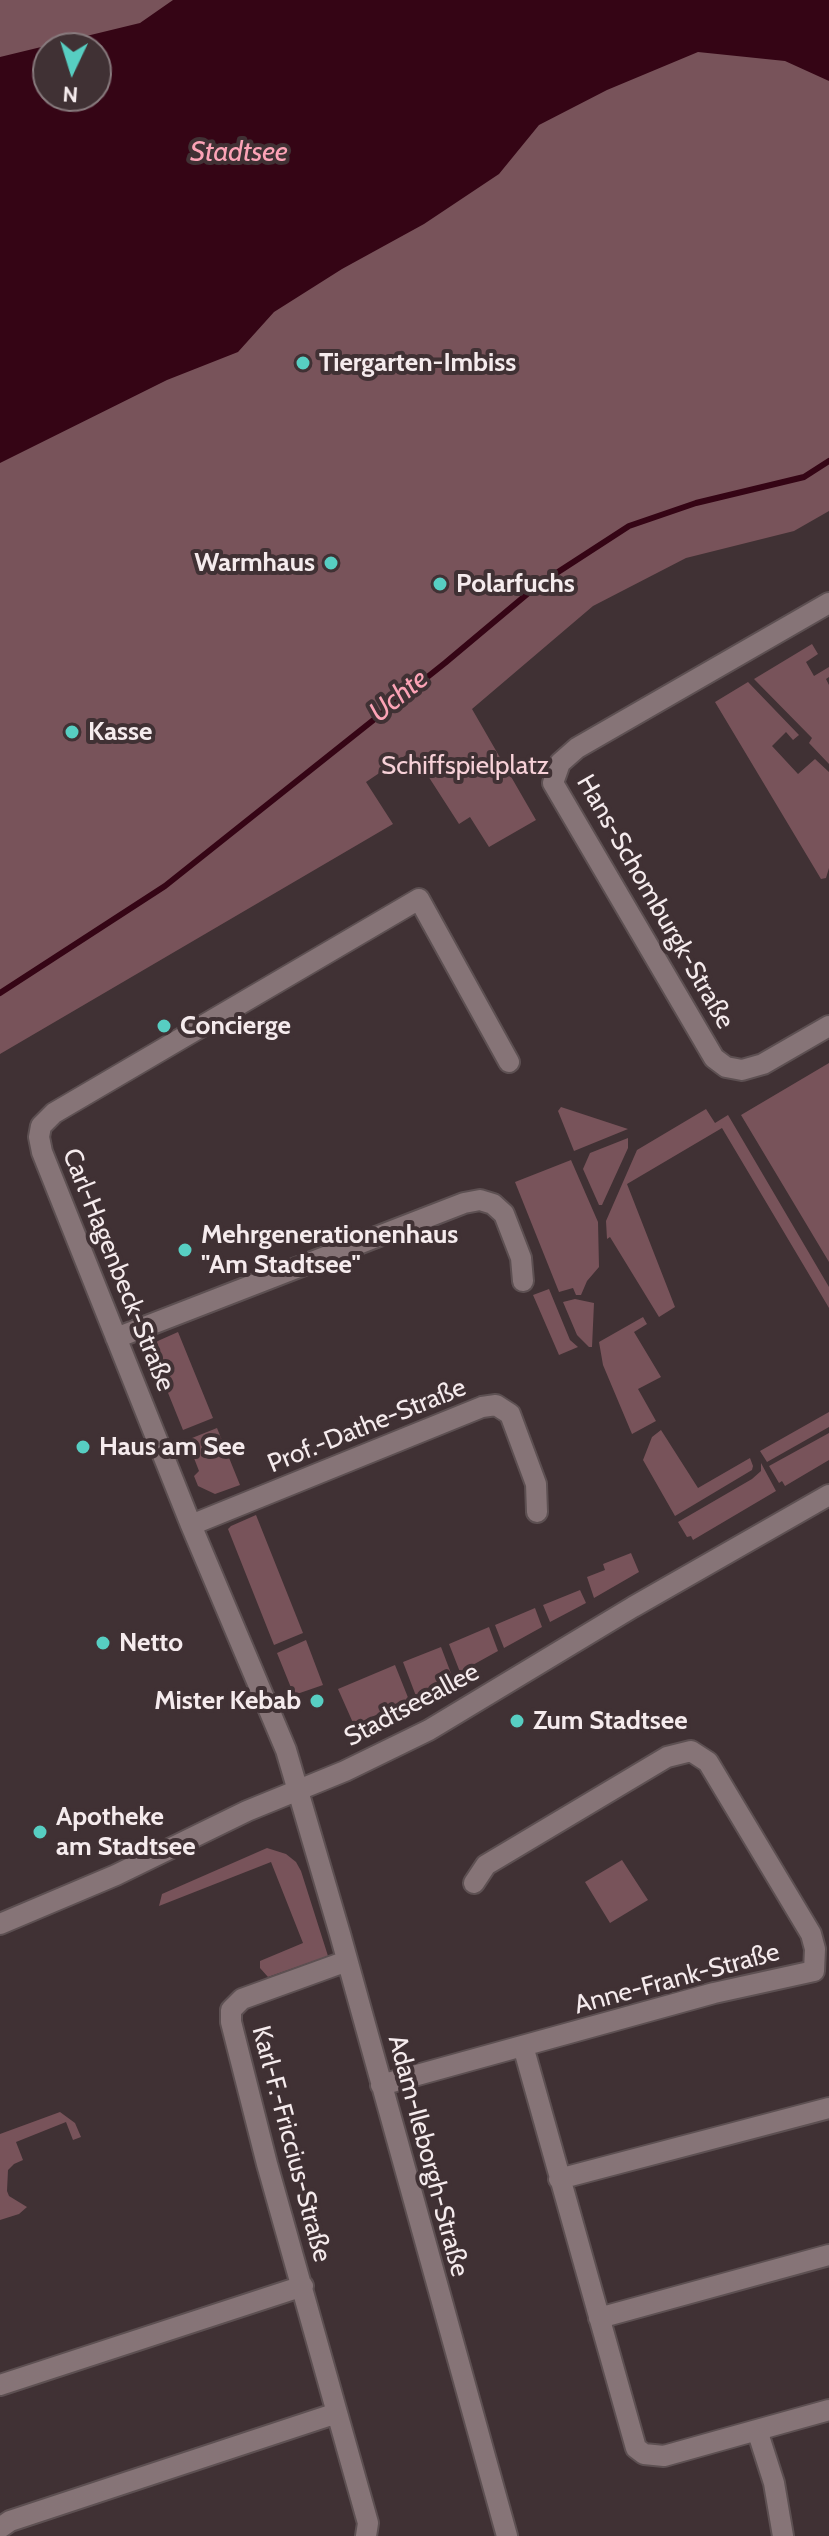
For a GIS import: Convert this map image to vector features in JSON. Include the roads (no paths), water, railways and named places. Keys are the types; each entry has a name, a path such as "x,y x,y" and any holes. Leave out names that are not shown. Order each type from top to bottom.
{"street":[{"name":"Hans-Schomburgk-Straße","path":"829,603 577,748 560,763 553,783 714,1058 726,1067 742,1070 763,1064 829,1026"},
{"name":"Carl-Hagenbeck-Straße","path":"297,1790 281,1737 191,1525 42,1152 39,1137 41,1126 54,1113 419,899 509,1062"},
{"path":"116,1338 464,1203 480,1200 493,1204 504,1214 521,1258 523,1281"},
{"name":"Prof.-Dathe-Straße","path":"191,1525 482,1407 496,1405 510,1414 536,1484 537,1512"},
{"name":"Stadtseeallee","path":"0,1924 116,1875 247,1811 368,1760 429,1730 633,1607 829,1495"},
{"name":"Anne-Frank-Straße","path":"381,2085 714,1993 814,1971 815,1949 811,1934 708,1762 691,1751 667,1757 486,1865 474,1883"},
{"name":"Adam-Ileborgh-Straße","path":"297,1790 507,2536"},
{"name":"Karl-F.-Friccius-Straße","path":"347,1961 260,1991 242,1999 231,2010 234,2039 368,2523 366,2536"},
{"path":"523,2046 636,2448 644,2454 664,2456 829,2410"},
{"path":"559,2179 829,2108"},
{"path":"599,2318 829,2255"},
{"path":"0,2385 303,2286"},
{"path":"0,2528 10,2521 337,2413"},
{"path":"757,2430 774,2483 783,2536"}],"water":[{"name":"Stadtsee","path":"173,0 829,0 829,81 785,61 698,52 607,90 539,125 499,174 424,224 342,269 274,312 238,352 167,380 0,463 0,57 32,49 32,112 112,112 112,32 103,32 140,23"}],"waterway":[{"name":"Uchte","path":"0,993 165,886 538,585 629,526 696,503 804,477 829,461"}],"place":[{"name":"Tiergarten-Imbiss","path":"303,363"},
{"name":"Warmhaus","path":"331,563"},
{"name":"Polarfuchs","path":"440,584"},
{"name":"Kasse","path":"72,732"},
{"name":"Concierge","path":"164,1026"},
{"name":"Mehrgenerationenhaus \"Am Stadtsee\"","path":"185,1250"},
{"name":"Haus am See","path":"83,1447"},
{"name":"Netto","path":"103,1643"},
{"name":"Mister Kebab","path":"317,1701"},
{"name":"Zum Stadtsee","path":"517,1721"},
{"name":"Apotheke am Stadtsee","path":"40,1832"}],"park label":[{"name":"Schiffspielplatz","path":"465,766"}]}
